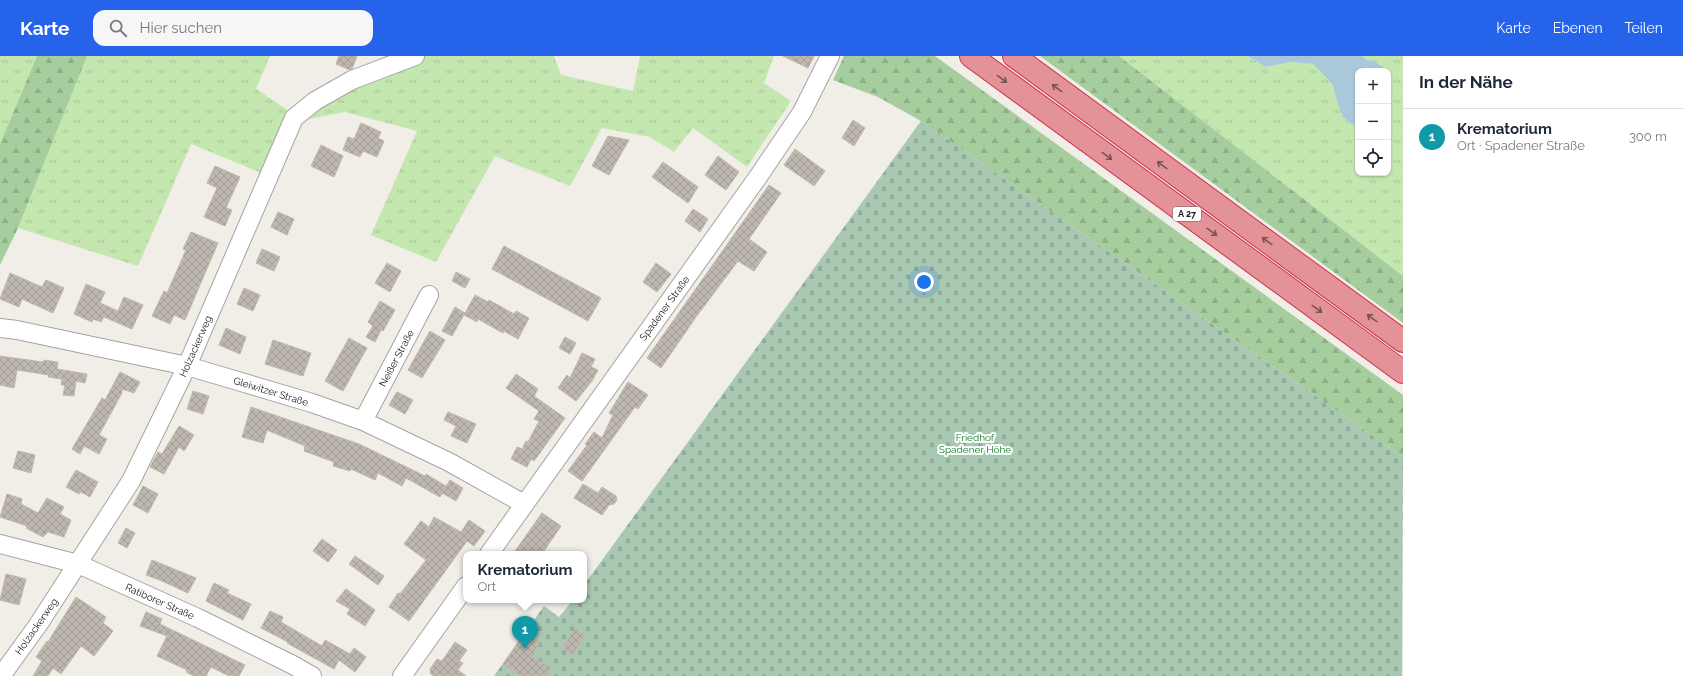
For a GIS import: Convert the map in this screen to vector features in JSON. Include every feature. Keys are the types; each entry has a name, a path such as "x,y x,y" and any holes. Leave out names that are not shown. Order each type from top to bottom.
{"highway":[{"name":"A 27","path":"971,56 1403,372"},
{"name":"A 27","path":"1014,56 1403,341"}],"street":[{"name":"Holzackerweg","path":"0,676 38,625 131,481 187,366 294,118 316,101 352,80 415,56"},
{"name":"Spadener Straße","path":"490,551 758,177 802,112 830,56"},
{"name":"Neißer Straße","path":"363,421 429,295"},
{"name":"Gleiwitzer Straße","path":"0,328 17,330 187,366 312,403 363,421 449,462 524,504"},
{"name":"Ratiborer Straße","path":"0,544 78,564 198,618 312,676"},
{"path":"402,676 463,590"}],"green space":[{"path":"0,56 37,56 0,144"},
{"path":"37,56 87,56 18,228 0,265 0,144"},
{"path":"87,56 270,56 256,89 289,111 383,59 385,56 554,56 561,75 633,91 640,56 774,56 764,83 791,101 747,167 693,128 674,152 650,137 602,128 570,186 495,156 436,262 371,235 417,131 345,112 284,124 264,174 191,144 138,266 18,228"},
{"path":"844,56 935,56 1403,395 1403,457 921,121 878,97 833,80"},
{"path":"1040,56 1119,56 1403,276 1403,323"},
{"path":"1119,56 1248,56 1265,67 1292,62 1313,64 1333,85 1337,102 1353,125 1355,124 1355,176 1391,176 1391,68 1384,68 1376,62 1365,59 1363,56 1403,56 1403,276"},
{"name":"Friedhof Spadener Höhe","path":"921,121 1403,457 1402,676 494,676 544,606 559,617 571,603 587,603 587,581"}],"water":[{"path":"1248,56 1363,56 1365,59 1376,62 1384,68 1355,68 1355,124 1353,125 1343,117 1337,102 1333,85 1313,64 1292,62 1265,67"}],"building":[{"path":"339,56 357,56 352,69 350,70 336,64"},
{"path":"783,56 814,56 808,68"},
{"path":"853,120 865,128 854,146 842,138"},
{"path":"361,123 381,132 378,138 384,141 377,157 363,151 360,157 343,150 348,137 354,139"},
{"path":"608,136 629,140 609,175 592,166"},
{"path":"321,145 343,156 334,177 311,166"},
{"path":"795,149 825,171 814,186 784,165"},
{"path":"718,156 739,172 726,190 705,175"},
{"path":"663,162 698,187 688,203 652,177"},
{"path":"215,166 240,177 226,208 232,210 225,226 204,217 217,188 207,183"},
{"path":"769,185 781,193 749,239 767,252 754,271 738,261 696,317 661,368 647,358"},
{"path":"693,209 708,219 700,232 685,221"},
{"path":"278,212 294,219 287,235 271,227"},
{"path":"191,232 218,243 185,320 174,315 170,324 152,316 164,291 167,293 186,250 183,249"},
{"path":"504,246 601,298 588,321 492,269"},
{"path":"262,249 280,257 274,271 256,263"},
{"path":"387,263 401,271 390,292 375,283"},
{"path":"656,263 671,274 657,292 643,282"},
{"path":"456,272 470,279 465,288 452,281"},
{"path":"10,273 42,287 46,280 64,288 53,313 22,299 19,307 0,299"},
{"path":"86,284 105,292 100,303 118,311 124,297 143,305 132,329 104,317 101,322 93,319 92,322 74,314"},
{"path":"244,288 260,295 253,311 237,304"},
{"path":"475,295 488,302 489,300 514,314 516,311 529,318 518,339 504,331 503,333 478,319 477,322 464,315"},
{"path":"380,301 395,310 383,331 381,330 375,342 366,337 373,326 368,322"},
{"path":"455,307 465,313 452,336 442,331"},
{"path":"226,328 246,337 240,354 219,345"},
{"path":"430,331 445,340 422,378 408,370"},
{"path":"565,337 576,343 570,354 559,348"},
{"path":"349,338 367,348 343,391 325,381"},
{"path":"273,340 311,353 303,376 265,364"},
{"path":"582,353 595,359 591,367 598,370 592,381 576,401 558,388 567,375 570,378"},
{"path":"0,356 43,362 44,360 58,362 57,369 87,374 85,383 76,381 74,396 63,395 65,385 61,385 62,379 48,377 49,375 17,370 14,388 0,385"},
{"path":"120,372 140,382 134,393 122,389 122,393 99,435 107,439 99,454 84,446 80,454 72,449 102,398 105,400"},
{"path":"516,374 538,389 534,396 565,418 534,461 531,459 527,467 511,459 517,447 522,449 526,441 528,442 539,421 534,419 539,411 506,388"},
{"path":"628,382 648,395 638,409 635,407 582,481 568,471 587,445 585,444 594,432 602,438 613,415 609,413"},
{"path":"193,391 209,396 203,414 187,409"},
{"path":"397,392 413,400 405,414 389,405"},
{"path":"251,407 359,444 425,476 426,474 446,486 450,480 463,488 456,501 442,493 440,497 406,478 402,486 378,473 375,480 351,469 350,471 333,466 334,462 304,451 305,446 267,430 263,443 242,437"},
{"path":"448,412 476,424 467,443 451,436 456,426 444,420"},
{"path":"179,426 194,435 184,451 179,447 164,474 150,467 158,452 162,454"},
{"path":"18,451 35,455 31,473 13,468"},
{"path":"76,470 98,482 90,497 81,492 79,494 66,487"},
{"path":"583,484 598,493 602,487 616,496 617,500 614,504 609,505 602,515 574,498"},
{"path":"143,486 158,494 148,513 133,505"},
{"path":"7,494 22,499 21,504 38,513 47,498 64,507 60,514 71,520 64,537 48,532 43,537 26,528 27,526 0,517"},
{"path":"542,513 561,526 544,551 515,551"},
{"path":"434,517 461,532 469,520 485,531 474,546 467,541 409,621 389,607 398,593 400,594 426,560 404,544 421,521 429,527"},
{"path":"126,528 135,533 127,548 118,543"},
{"path":"322,539 337,550 328,562 313,551"},
{"path":"355,556 384,576 378,585 349,564"},
{"path":"152,560 196,578 188,593 146,575"},
{"path":"6,574 26,579 19,605 0,600"},
{"path":"214,583 229,590 227,593 251,604 243,620 206,601"},
{"path":"346,589 375,610 365,626 347,614 350,609 336,601"},
{"path":"76,597 106,617 103,623 113,631 94,656 81,646 61,674 53,668 48,676 33,676 42,661 36,657 47,641 48,642"},
{"path":"270,611 283,617 281,622 322,646 325,640 350,654 354,648 366,657 355,672 339,660 334,669 261,628"},
{"path":"146,612 162,619 160,624 245,665 239,676 229,676 211,667 206,676 194,676 186,672 187,670 157,656 167,636 140,626"},
{"path":"575,629 585,636 572,655 562,648"},
{"path":"525,632 540,643 531,655 551,669 547,676 521,676 503,664"},
{"path":"455,642 467,650 459,661 463,663 458,670 466,676 434,676 431,674 430,669 437,659 442,661"}],"place":[{"name":"Krematorium","path":"525,649"}]}
